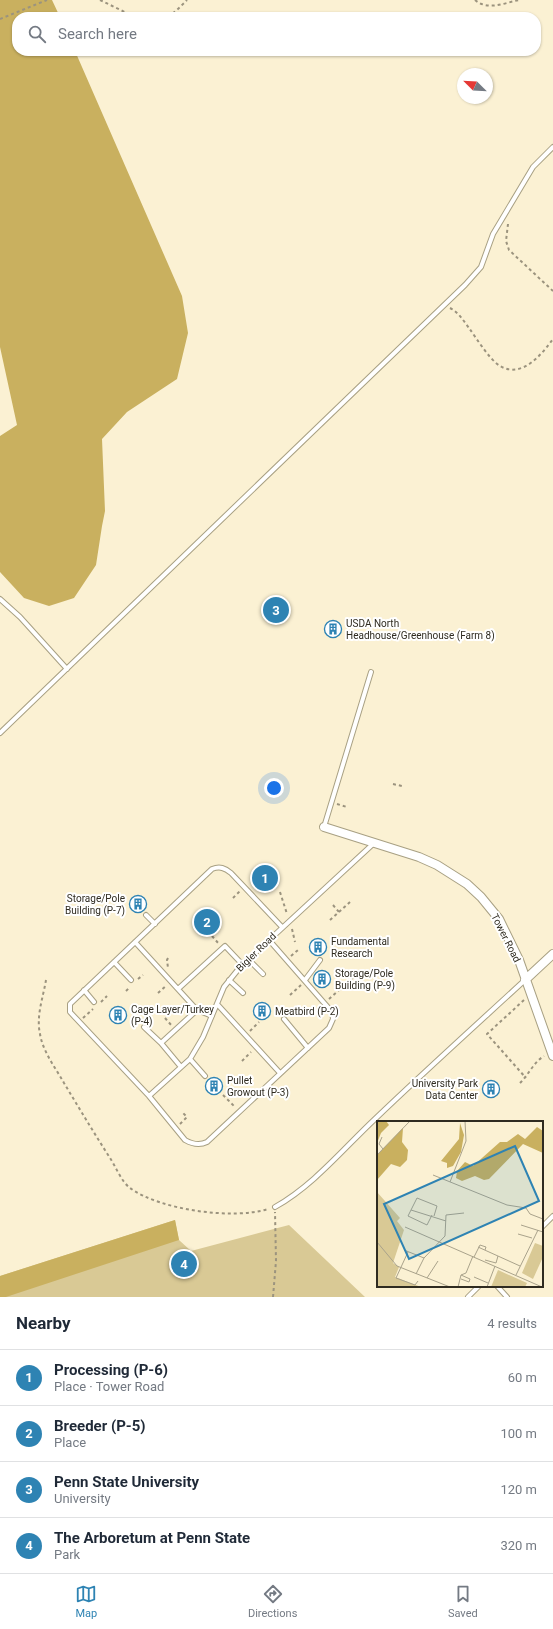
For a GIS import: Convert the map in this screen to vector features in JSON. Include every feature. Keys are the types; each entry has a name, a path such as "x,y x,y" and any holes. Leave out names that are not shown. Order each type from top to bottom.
{"street":[{"name":"Tower Road","path":"324,827 373,844 419,857 436,865 467,884 481,897 499,919 518,960 553,1056"},
{"path":"525,980 553,954"}],"lane":[{"path":"0,733 465,285 481,267 493,234 533,167 553,147"},
{"path":"0,599 20,617 67,669"},
{"path":"324,827 371,672"},
{"name":"Bigler Road","path":"149,1096 190,1059 204,1037 224,987 242,964 373,844"},
{"path":"269,940 325,1003 332,1012 333,1019 329,1028 238,1111 207,1142 197,1144 185,1140 149,1096 79,1022 70,1012 69,1008 73,1000 212,869 218,867 231,873 282,927"},
{"path":"146,915 155,924"},
{"path":"135,942 197,1010 212,1016"},
{"path":"178,989 225,946 242,964"},
{"path":"248,959 263,974"},
{"path":"305,980 320,960"},
{"path":"114,962 131,980"},
{"path":"229,980 243,993"},
{"path":"275,1207 286,1201 318,1175 422,1074 525,980"},
{"path":"84,990 94,1002"},
{"path":"217,1004 280,1073"},
{"path":"161,1043 197,1010"},
{"path":"284,1020 308,1048"},
{"path":"144,1027 161,1043 181,1067"},
{"path":"190,1059 205,1076"},
{"path":"543,1226 553,1216"},
{"path":"468,1297 478,1287"},
{"path":"498,1287 507,1297"}],"path":[{"path":"17,12 47,0"},
{"path":"100,0 125,12"},
{"path":"174,12 187,0"},
{"path":"475,0 485,6 492,6 518,0"},
{"path":"0,19 12,14"},
{"path":"509,209 506,241 509,250 553,291"},
{"path":"443,306 456,312 495,362 511,370 527,366 537,358 553,339"},
{"path":"393,784 402,786"},
{"path":"233,898 244,887"},
{"path":"280,892 288,917"},
{"path":"330,920 350,902"},
{"path":"333,905 339,912"},
{"path":"291,929 295,942"},
{"path":"212,936 223,948"},
{"path":"325,1003 356,975 354,973"},
{"path":"139,978 143,975"},
{"path":"46,980 38,1023 43,1046 91,1128 125,1182 130,1187 144,1196 155,1200 203,1212 243,1214 275,1207 276,1261 272,1297"},
{"path":"290,994 305,980"},
{"path":"79,1022 107,996"},
{"path":"524,1000 487,1034 526,1078"},
{"path":"246,1035 259,1022"},
{"path":"242,1061 257,1047"},
{"path":"520,1083 526,1078 537,1060 544,1056"},
{"path":"223,1095 238,1111"},
{"path":"184,1112 183,1113 187,1117 185,1120"}],"shaded area":[{"path":"0,0 52,0 58,12 12,12 12,56 77,56 182,296 188,333 177,379 127,412 102,439 105,511 96,565 74,598 49,606 24,598 0,572 0,436 17,425 0,347"},
{"path":"175,1220 179,1240 191,1251 289,1225 365,1297 0,1297 0,1276"},
{"path":"175,1220 179,1240 6,1297 0,1297 0,1276"}],"place":[{"name":"Penn State University","path":"276,610"},
{"name":"USDA North Headhouse/Greenhouse (Farm 8)","path":"333,629"},
{"name":"Processing (P-6)","path":"265,878"},
{"name":"Storage/Pole Building (P-7)","path":"138,904"},
{"name":"Breeder (P-5)","path":"207,922"},
{"name":"Fundamental Research","path":"318,947"},
{"name":"Storage/Pole Building (P-9)","path":"322,979"},
{"name":"Meatbird (P-2)","path":"262,1011"},
{"name":"Cage Layer/Turkey (P-4)","path":"118,1015"},
{"name":"Pullet Growout (P-3)","path":"214,1086"},
{"name":"University Park Data Center","path":"491,1089"},
{"name":"The Arboretum at Penn State","path":"184,1264"}]}
